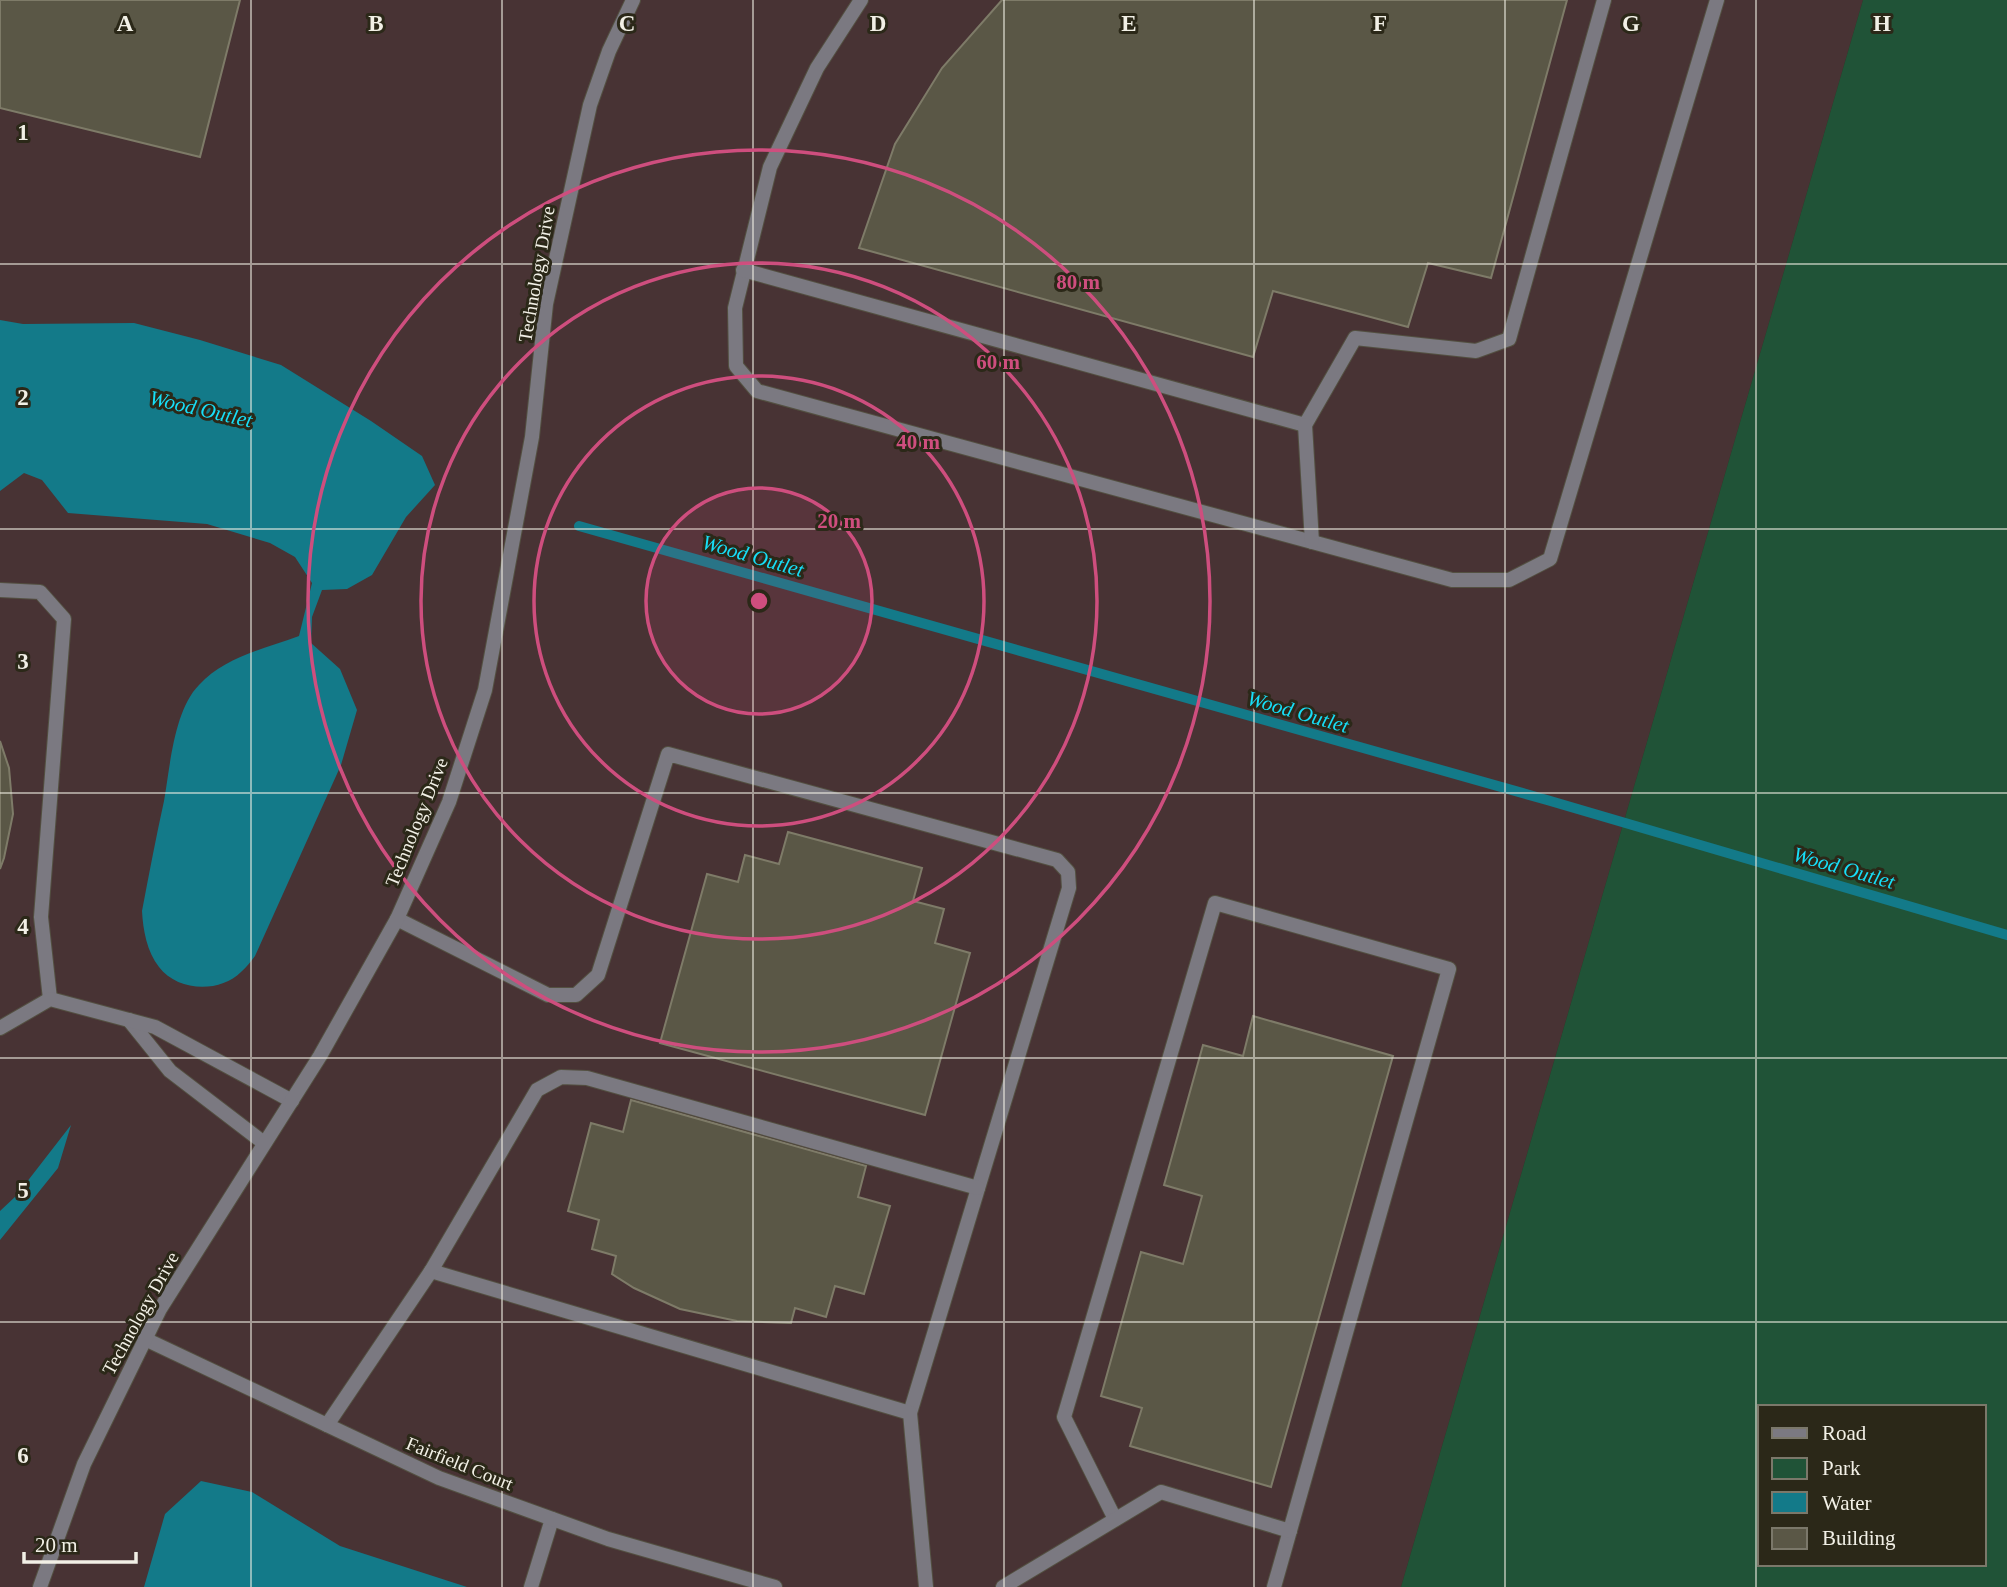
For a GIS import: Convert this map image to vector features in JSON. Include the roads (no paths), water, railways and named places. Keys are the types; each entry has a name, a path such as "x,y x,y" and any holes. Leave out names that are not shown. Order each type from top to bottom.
{"street":[{"name":"Technology Drive","path":"40,1587 84,1464 160,1309 320,1056 397,919 449,802 485,690 532,438 546,304 590,105 609,51 633,0"},
{"path":"862,0 817,68 770,167 743,270 736,308 736,366 757,391 1452,580 1509,580 1550,559 1717,0"},
{"path":"1312,542 1305,425 1355,338 1476,351 1509,338 1604,0"},
{"path":"743,270 1305,425"},
{"path":"0,590 40,592 64,619 41,917 50,999"},
{"path":"397,919 548,995 576,995 598,975 668,754 1057,860 1068,872 1069,888 910,1413 926,1587"},
{"path":"1115,1519 1064,1417 1215,903 1449,969 1274,1587"},
{"path":"0,1028 50,999 155,1027 292,1101"},
{"path":"129,1020 170,1072 264,1143"},
{"path":"327,1425 431,1270 537,1090 561,1077 587,1078 978,1188"},
{"path":"431,1270 910,1413"},
{"name":"Fairfield Court","path":"145,1339 439,1478 608,1539 755,1584 775,1587"},
{"path":"1003,1587 1161,1492 1290,1531"},
{"path":"531,1587 552,1519"}],"water":[{"path":"0,320 23,324 134,323 281,365 422,456 435,485 406,517 372,575 347,589 322,590 312,617 311,643 340,669 357,710 341,765 255,956 241,972 222,984 199,987 177,981 167,975 155,961 145,933 142,911 174,740 191,696 209,675 246,655 299,636 312,583 295,557 270,543 207,524 68,513 42,480 24,473 0,491"},
{"path":"71,1125 58,1168 0,1240 0,1211 16,1196"},
{"path":"201,1481 252,1492 340,1546 467,1587 144,1587 165,1514"}],"waterway":[{"name":"Wood Outlet","path":"579,526 1547,800 2007,935"}]}
